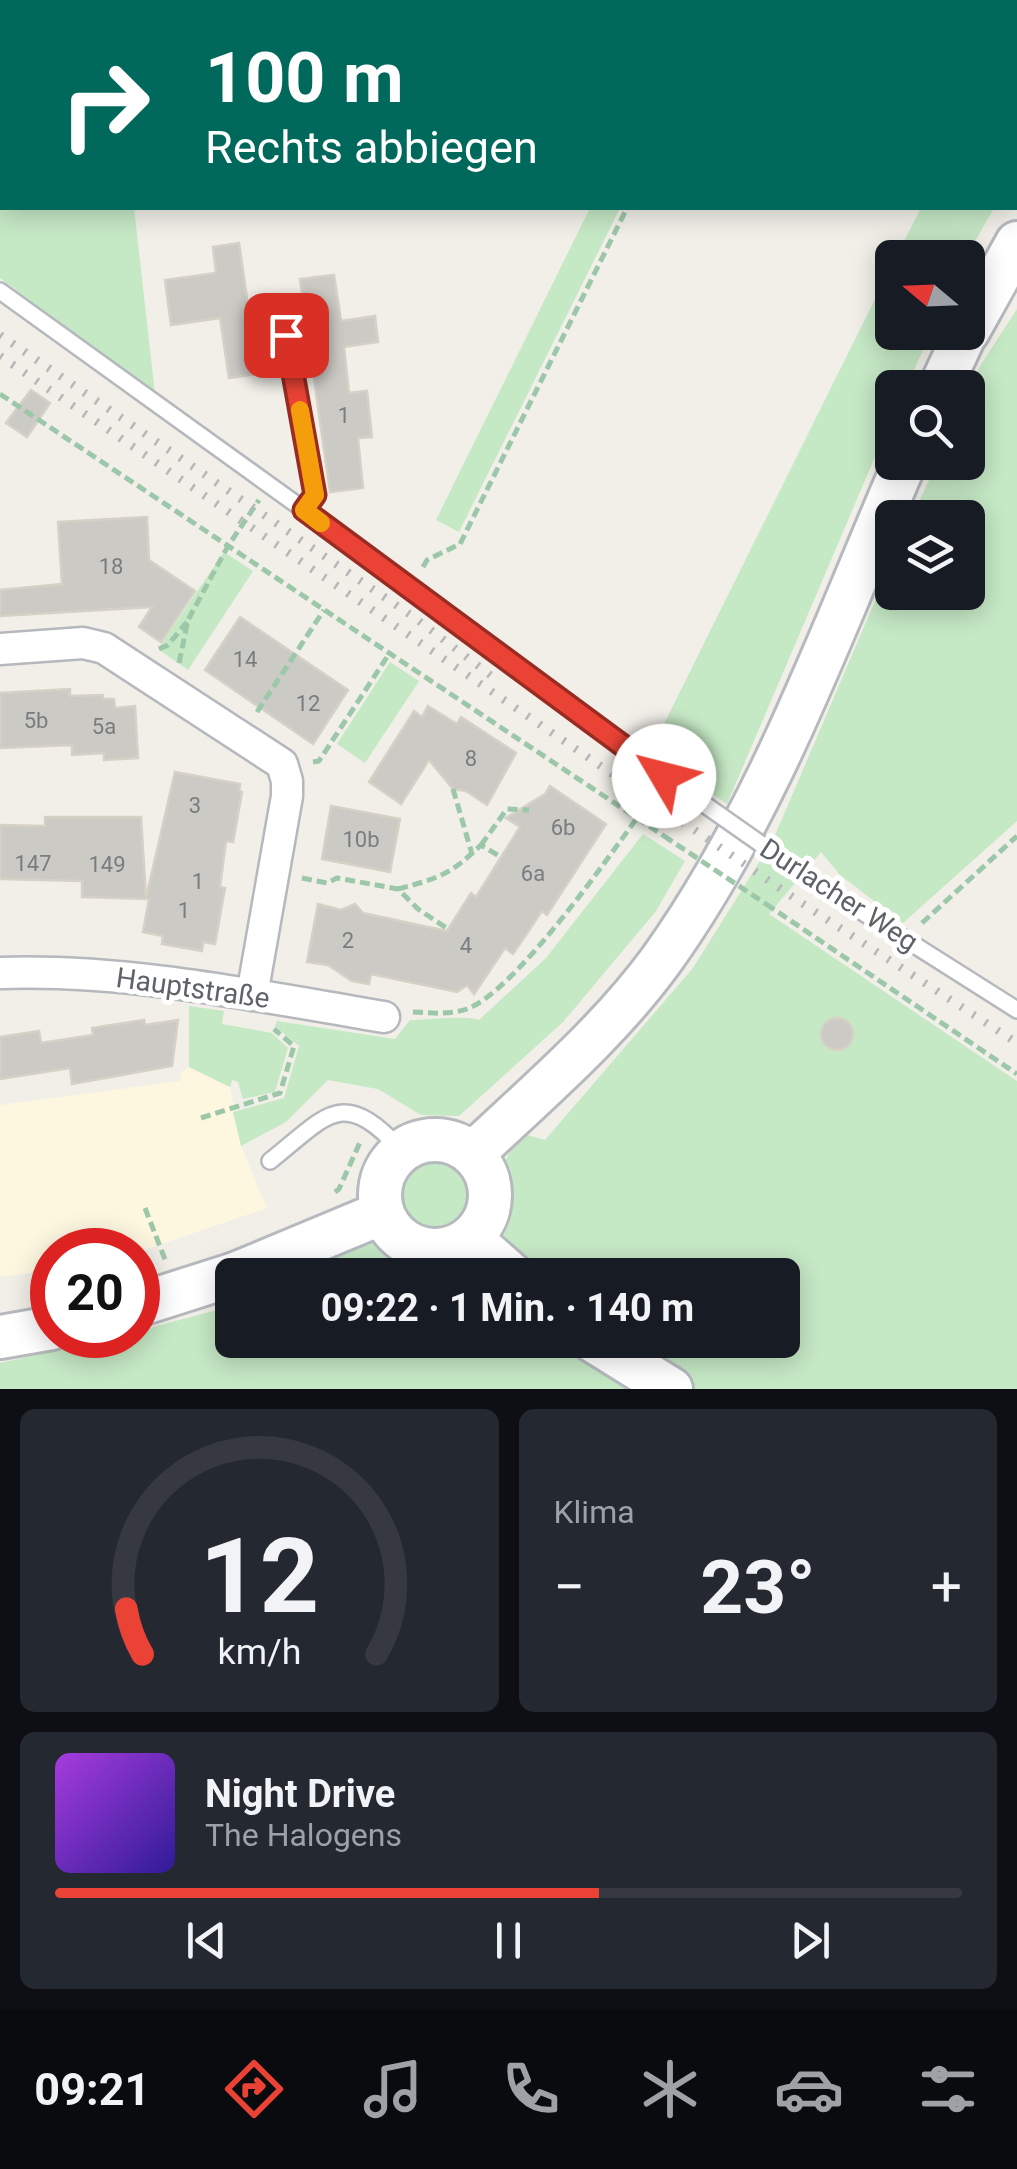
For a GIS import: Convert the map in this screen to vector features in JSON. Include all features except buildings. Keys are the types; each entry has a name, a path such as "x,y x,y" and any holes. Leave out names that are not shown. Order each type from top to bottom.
{"street":[{"path":"985,300 1017,243"},
{"path":"470,1150 484,1144 613,1020 662,960 699,903 728,855 792,724 897,480"},
{"path":"0,649 83,643 104,648 242,735 286,770 287,796 252,995"},
{"name":"Hauptstraße","path":"0,973 102,975 384,1016"},
{"path":"388,1136 417,1142 435,1138 470,1150 490,1184 490,1204 483,1223 470,1238 451,1248 430,1250 409,1244 392,1231 382,1213 379,1196 381,1178 389,1163 388,1136"},
{"path":"274,1258 382,1213"},
{"path":"470,1238 493,1258"},
{"path":"160,1298 215,1281"},
{"path":"0,1337 30,1332"},
{"path":"621,1358 670,1389"}],"lane":[{"name":"Durlacher Weg","path":"0,291 664,776 815,882 1017,1010"},
{"path":"286,335 315,495 304,510"},
{"path":"270,1161 318,1123 339,1112 354,1112 388,1136"}],"path":[{"path":"410,587 428,560 460,544 625,210"},
{"path":"0,394 1017,1074"},
{"path":"129,662 168,645 188,620 238,527 269,485"},
{"path":"242,735 324,610"},
{"path":"170,689 188,620"},
{"path":"286,770 319,760 390,654"},
{"path":"453,789 472,854"},
{"path":"274,874 398,888 438,878 456,869 472,854 507,809 528,810"},
{"path":"384,1016 406,1011 444,1014 479,1002 542,941 637,818"},
{"path":"906,940 1017,836"},
{"path":"481,845 499,856"},
{"path":"398,888 448,929"},
{"path":"201,1118 280,1092 294,1046 274,1029"},
{"path":"322,1198 339,1189 356,1146 388,1136"},
{"path":"145,1208 168,1269"}],"shaded area":[{"path":"189,1067 230,1087 241,1146 267,1208 160,1244 160,1228 30,1228 30,1273 0,1277 0,1105 180,1081 182,1071"}],"green space":[{"path":"0,210 134,210 155,394 0,278"},
{"path":"589,210 619,210 459,532 436,520"},
{"path":"920,210 993,210 976,240 905,240"},
{"path":"875,299 875,350 923,350 914,370 875,370 875,457 727,804 650,752"},
{"path":"1017,309 1017,821 903,923 840,875 821,852 769,914 1017,1081 1017,1389 0,1389 0,1363 30,1356 160,1358 160,1325 215,1311 215,1358 800,1358 800,1258 493,1258 498,1184 520,1133 545,1140 693,968 773,840 875,601 875,610 985,610 985,500 920,500 929,480 985,480 985,370 978,370"},
{"path":"224,552 253,571 188,670 158,649"},
{"path":"390,662 419,681 365,763 337,744"},
{"path":"643,834 685,861 656,911 563,1022 459,1116 421,1115 378,1089 328,1080 286,1122 241,1146 233,1112 284,1098 299,1046 275,1026 277,1021 395,1039 410,1020 479,1020 546,958"},
{"path":"189,1006 224,1011 222,1024 272,1033 288,1048 275,1092 243,1099 238,1082 232,1080 230,1087 189,1067"},
{"path":"434,1156 461,1167 472,1194 461,1221 434,1232 407,1221 396,1194 407,1167"},
{"path":"376,1237 448,1258 325,1258"}],"railway":[{"path":"0,335 415,618 493,677"},
{"path":"0,356 800,902 1017,1043"}],"slow traffic":[{"path":"300,410 315,495 304,510 321,523"}],"route":[{"path":"286,335 315,495 304,510 664,776"}]}
